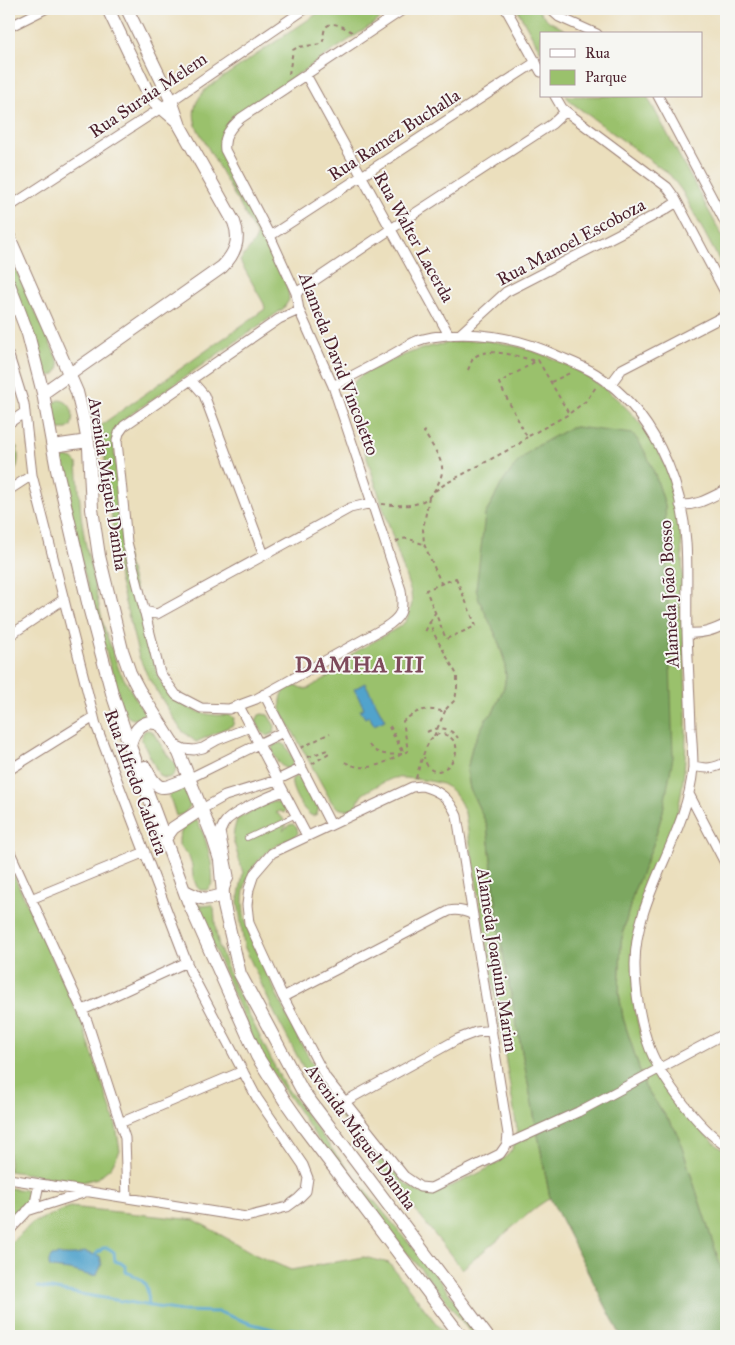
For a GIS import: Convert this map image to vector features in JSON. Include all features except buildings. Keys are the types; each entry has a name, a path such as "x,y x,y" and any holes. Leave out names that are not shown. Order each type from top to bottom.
{"street":[{"path":"9,27 45,9"},
{"path":"108,9 151,99 166,104"},
{"path":"43,393 222,267 233,254 238,240 234,222 166,104 127,9"},
{"path":"294,83 404,9"},
{"path":"506,9 540,70"},
{"path":"550,9 559,17 592,32"},
{"name":"Rua Suraia Melem","path":"9,207 166,104 299,10"},
{"name":"Rua Ramez Buchalla","path":"270,236 536,62"},
{"name":"Rua Walter Lacerda","path":"306,75 450,335"},
{"name":"Alameda David Vincoletto","path":"264,694 384,628 400,614 403,603 401,590 334,386 299,310 296,293 270,236 225,150 224,142 227,133 233,125 294,83"},
{"path":"556,98 562,108 667,187 677,202 726,294"},
{"path":"659,98 726,224"},
{"path":"296,293 552,124 566,111"},
{"name":"Rua Manoel Escoboza","path":"460,334 506,292 677,202"},
{"name":"Avenida Miguel Damha","path":"9,237 76,392 88,441 95,531 99,556 122,650 134,682 173,744 190,778 213,838 220,860 222,895 240,974 302,1090 487,1336"},
{"path":"9,284 28,334 43,393 59,480 89,607 111,688 130,746 185,890 257,1056 270,1079 304,1128 461,1336"},
{"path":"299,310 279,319 124,426 119,433 117,448 127,542 160,673 176,695 201,708 229,709 264,694 330,825"},
{"path":"606,382 622,369 726,315"},
{"name":"Alameda João Bosso","path":"334,386 420,339 460,334 513,339 544,349 595,373 635,410 660,446 671,472 680,505 686,540 687,633 693,766 689,794 677,833 645,905 638,932 635,966 639,1008 650,1050 671,1088 715,1138 726,1146"},
{"name":"Rua Alfredo Caldeira","path":"9,356 25,412 32,475 94,717 187,962 257,1098 303,1165 308,1178 306,1191 287,1207 246,1217 127,1198"},
{"path":"191,380 204,395 264,555"},
{"path":"9,423 25,412"},
{"path":"53,446 88,441"},
{"path":"9,490 32,475"},
{"path":"680,505 691,506 726,490"},
{"path":"144,611 157,614 350,508 372,503"},
{"path":"9,636 64,600"},
{"path":"687,633 699,634 710,632 726,624"},
{"path":"238,706 307,836"},
{"path":"9,770 94,717"},
{"path":"130,746 132,737 140,725 149,722 161,725"},
{"path":"173,744 184,749 194,750 203,748 217,740 250,727"},
{"path":"130,746 137,754 152,782 156,785 170,787 284,732"},
{"path":"693,766 706,769 718,767 726,762"},
{"path":"165,839 173,828 225,796 277,780 302,769"},
{"name":"Alameda Joaquim Marim","path":"412,787 422,786 435,789 444,795 457,816 508,1134 507,1144"},
{"path":"412,787 272,853 254,874 249,889 247,905 249,923 282,997 326,1078 404,1176 420,1187 432,1188 500,1154 507,1144 602,1100 726,1034"},
{"path":"185,890 209,900 222,895 229,876 220,832 222,826 226,820 283,790"},
{"path":"689,794 726,866"},
{"path":"9,850 83,1010 125,1138 127,1198 9,1180"},
{"path":"32,899 145,852"},
{"path":"282,997 449,911 466,911 473,915"},
{"path":"83,1010 187,962"},
{"path":"344,1102 458,1039 476,1032 492,1030"},
{"path":"120,1124 243,1072"},
{"path":"9,1231 35,1203 39,1184"},
{"path":"26,1211 87,1192"}],"lane":[{"path":"247,838 296,815"}],"path":[{"path":"294,83 289,76 294,50 298,47 321,44 328,25 331,24 345,28 353,33 358,40"},
{"path":"468,370 473,358 486,353 514,356 532,360 533,362"},
{"path":"527,437 498,383 533,362 540,361 569,414"},
{"path":"372,503 404,506 412,505 429,497 446,484 569,414 606,382"},
{"path":"427,430 424,432 442,468 434,493"},
{"path":"429,497 423,529 424,544 441,584"},
{"path":"387,547 402,538 424,544"},
{"path":"456,578 476,626 446,639 426,590 441,584 456,578"},
{"path":"425,632 435,613"},
{"path":"412,787 427,746 439,728 446,710 455,700 458,688 457,675 433,632 430,622"},
{"path":"345,762 355,766 372,767 408,751 403,721 422,710 446,710"},
{"path":"389,727 404,753"},
{"path":"427,732 439,728 452,732 458,738"},
{"path":"424,757 428,767 439,771 450,766 455,757 456,748 452,738 441,734 434,736"},
{"path":"369,744 371,748 386,755 404,753"},
{"path":"297,759 314,756 327,750"},
{"path":"302,769 328,753"}],"green space":[{"path":"324,9 395,9 236,116 225,128 222,137 223,154 288,289 289,300 283,309 124,419 118,425 113,439 126,555 158,676 168,692 189,708 206,714 228,715 234,718 233,725 196,742 181,730 148,677 139,657 119,579 101,425 265,309 240,261 257,236 197,128 194,111 197,102 207,88"},
{"path":"517,9 537,9 549,21 568,32 540,32 540,50"},
{"path":"568,98 648,98 726,243 726,273 682,191 670,175"},
{"path":"9,255 59,363 59,369 54,375 42,374 9,277"},
{"path":"481,340 513,346 545,356 575,370 603,388 628,409 648,435 664,464 675,496 682,566 686,718 685,759 677,814 638,917 634,950 635,1002 642,1039 658,1076 682,1110 710,1139 726,1152 726,1283 677,1132 645,1087 623,1018 619,993 621,943 624,928 634,891 653,845 663,811 665,505 655,475 638,440 576,427 568,429 532,449 516,464 501,485 485,515 479,600 496,635 505,663 506,676 504,687 493,713 486,719 472,747 467,771 470,789 487,825 500,937 550,1198 462,1269 304,1069 275,1014 244,946 238,901 243,873 233,839 234,830 237,819 270,802 277,802 286,808 284,813 280,811 276,813 280,815 286,825 283,831 293,824 297,828 298,833 277,845 257,862 247,880 244,891 244,913 250,935 284,1010 323,1080 403,1181 418,1192 436,1193 488,1169 506,1157 511,1151 516,1140 517,1129 465,813 462,805 448,787 444,785 427,781 394,778 363,794 354,808 345,810 340,808 331,801 282,712 281,704 282,696 286,689 294,686 307,689 343,668 352,654 399,627 406,621 412,603 411,593 351,409 349,398 354,382 364,373 417,350 453,342"},
{"path":"59,400 67,403 71,409 72,422 71,426 67,429 56,429 52,421 52,404"},
{"path":"576,427 633,434 648,458 665,505 673,757 663,811 653,845 634,891 624,928 621,943 619,993 623,1018 645,1087 677,1132 726,1283 726,1336 621,1336 550,1198 500,937 487,825 470,789 467,771 472,747 486,719 493,713 504,687 506,676 504,658 476,589 485,515 501,485 516,464 532,449 568,429"},
{"path":"9,440 17,447 18,455 15,471 9,478"},
{"path":"66,457 73,459 77,463 85,541 103,624 119,670 144,714 134,719 129,717 122,709 83,569 61,459"},
{"path":"259,715 268,715 275,726 274,733 267,736 262,732 256,721"},
{"path":"144,731 152,731 168,756 177,765 171,777 165,778 159,775 141,738"},
{"path":"280,743 285,745 294,760 291,767 287,769 279,763 272,748"},
{"path":"296,776 302,778 319,807 317,814 313,816 302,806 295,794 292,779"},
{"path":"181,786 186,789 191,805 184,814 176,816 169,794"},
{"path":"196,820 203,832 211,860 213,877 211,886 207,890 200,890 197,887 189,857 179,845 182,829"},
{"path":"9,865 82,1023 116,1125 120,1151 111,1167 98,1178 82,1182 9,1171"},
{"path":"195,903 202,906 212,905 214,908 219,947 234,985 283,1083 334,1152 437,1277 481,1336 473,1336 431,1281 329,1156 258,1051"},
{"path":"9,1188 25,1190 30,1194 30,1202 9,1217"},
{"path":"70,1207 195,1220 256,1255 291,1270 364,1257 389,1263 446,1336 9,1336 9,1245 32,1223"}],"water":[{"path":"365,683 385,720 374,725 369,716 365,718 360,710 364,708 354,689"},
{"path":"84,1252 100,1256 102,1264 97,1275 49,1267 49,1260 52,1256 76,1255"}],"waterway":[{"path":"96,1254 103,1248 108,1248 114,1252 115,1261 121,1263 126,1267 126,1272 142,1280 145,1284 149,1306"},
{"path":"38,1287 181,1311 219,1312 249,1323 280,1331 291,1329 310,1331 326,1336"}],"district":[{"name":"DAMHA III","path":"360,664"}]}
